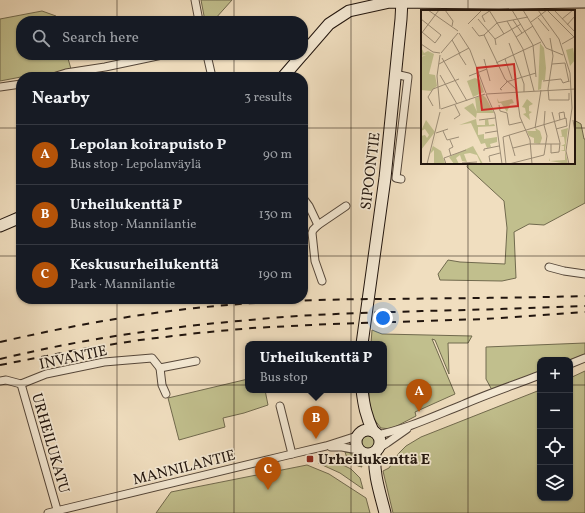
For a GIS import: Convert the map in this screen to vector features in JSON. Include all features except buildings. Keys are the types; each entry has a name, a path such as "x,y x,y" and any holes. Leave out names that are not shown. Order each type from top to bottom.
{"street":[{"path":"195,0 198,16"},
{"name":"SIPOONTIE","path":"362,341 385,178 402,1"},
{"path":"308,49 329,24 349,11 390,2 585,2"},
{"path":"72,72 138,60"},
{"path":"208,60 211,72"},
{"path":"288,72 298,60"},
{"path":"395,74 408,77 396,178 401,179"},
{"path":"0,87 16,85"},
{"path":"308,205 318,225"},
{"path":"322,281 315,261 312,233 318,225 346,206"},
{"path":"0,226 16,219"},
{"path":"549,267 585,274"},
{"name":"INVANTIE","path":"21,384 46,374 104,362 152,358 160,368"},
{"path":"573,363 585,358"},
{"path":"166,394 162,385 160,368 196,361"},
{"path":"358,435 364,430 369,430 375,433 391,432 412,426 477,398 537,376"},
{"path":"0,381 6,380 21,384"},
{"name":"URHEILUKATU","path":"21,384 58,512"},
{"path":"362,393 368,419 380,443 374,459 376,480 385,513"},
{"path":"280,406 292,454"},
{"path":"365,409 355,441 356,446 376,480"},
{"path":"360,452 366,455 377,450 412,426"},
{"name":"MANNILANTIE","path":"48,513 58,512 326,446 358,435"},
{"name":"MANNILANTIE","path":"326,446 342,447 360,452"}],"shaded area":[{"path":"201,0 232,0 218,16 204,16"},
{"path":"42,11 56,16 16,16 16,60 68,60 71,69 58,72 16,72 16,78 0,81 0,19"},
{"path":"575,121 581,124 585,139 585,203 544,225 529,224 514,232 516,278 502,281 440,280 438,274 448,260 505,264 507,228 504,201 467,167 468,164 575,164"},
{"path":"372,330 382,334 472,336 468,343 448,343 449,374 435,340 432,339 455,394 415,412 416,416 391,429 381,428 373,418 369,401 369,393 387,393 387,341 371,341"},
{"path":"585,343 585,354 573,359 573,357 537,357 537,373 492,390 486,379 486,347"},
{"path":"585,371 585,513 393,513 383,471 389,468 399,453 406,446 421,437 537,391 537,501 573,501 573,377"},
{"path":"245,380 245,393 266,393 268,405 223,418 225,427 179,440 168,398"},
{"path":"367,435 373,437 375,443 373,449 367,451 361,449 359,443 361,437"},
{"path":"345,452 351,453 362,467 358,466 347,458"},
{"path":"323,461 337,462 351,469 360,478 363,489 340,473 318,463"},
{"path":"307,465 329,474 366,498 370,513 156,513 171,492"}],"railway":[{"path":"308,300 585,296"},
{"path":"0,342 73,326 122,318 171,311 245,304"},
{"path":"0,359 62,345 124,335 187,326 271,318 358,313 585,306"},
{"path":"0,365 82,349 140,340 252,328 485,319 585,312"}],"place":[{"name":"Lepolan koirapuisto P","path":"419,412"},
{"name":"Urheilukenttä P","path":"316,439"},
{"name":"Urheilukenttä E","path":"310,459"},
{"name":"Keskusurheilukenttä","path":"268,490"}]}
